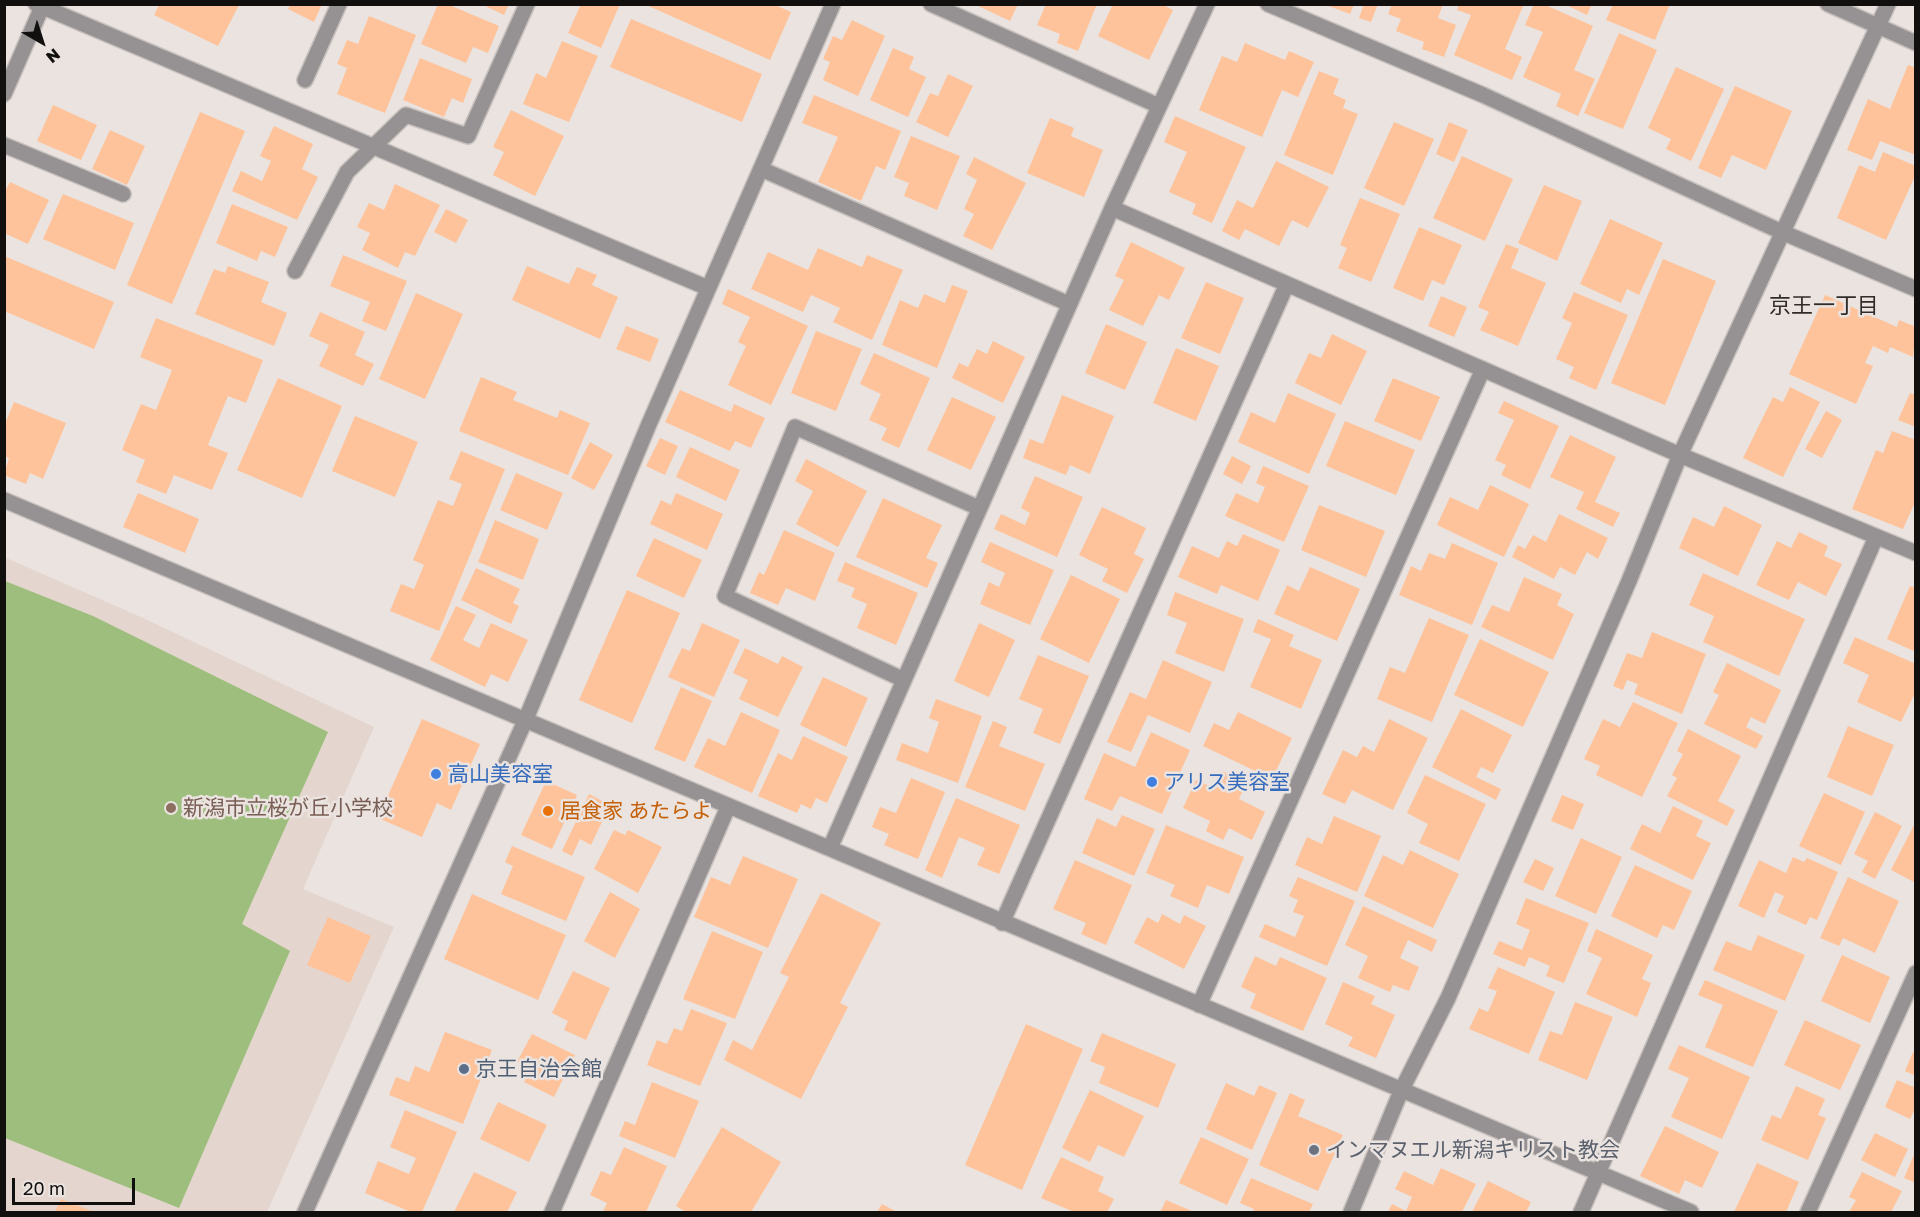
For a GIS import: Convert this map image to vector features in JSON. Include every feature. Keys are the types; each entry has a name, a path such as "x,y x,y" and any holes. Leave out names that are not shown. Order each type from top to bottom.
{"street":[{"path":"305,80 339,4"},
{"path":"295,271 347,172 406,114 468,136 527,4"},
{"path":"305,1212 525,721 708,288 833,4"},
{"path":"931,4 1160,106"},
{"path":"830,848 1069,304 1207,4"},
{"path":"1268,4 1483,95 1784,232 1916,289"},
{"path":"1828,4 1916,43"},
{"path":"1351,1212 1401,1091 1448,998 1624,592 1680,455 1888,4"},
{"path":"4,94 39,6 708,288"},
{"path":"4,145 123,194"},
{"path":"761,169 1069,304"},
{"path":"1112,208 1680,455 1916,553"},
{"path":"1002,923 1287,284"},
{"path":"1198,1005 1483,369"},
{"path":"904,680 725,596 795,427 979,508"},
{"path":"4,500 1691,1212"},
{"path":"1581,1212 1876,537"},
{"path":"552,1212 728,807"},
{"path":"1808,1212 1916,973"}],"shaded area":[{"name":"新潟市立桜が丘小学校","path":"4,557 143,618 374,727 303,889 394,927 267,1212 5,1212"}],"green space":[{"name":"新潟市立桜が丘小学校","path":"5,581 93,616 328,732 242,924 290,951 179,1208 5,1138"}],"building":[{"path":"291,4 322,4 314,22 288,9"},
{"path":"438,4 447,4 499,26 488,53 473,47 466,63 421,44"},
{"path":"481,4 509,4 504,15"},
{"path":"581,4 620,4 601,48 568,33"},
{"path":"644,4 773,4 791,12 770,60"},
{"path":"974,4 1018,4 1010,21"},
{"path":"1046,4 1097,4 1078,51 1057,43 1060,34 1037,25"},
{"path":"1113,4 1161,4 1173,10 1149,60 1098,36"},
{"path":"1364,4 1378,4 1371,22 1359,18"},
{"path":"1392,4 1443,4 1438,18 1456,25 1444,57 1422,49 1424,42 1396,31 1401,19 1388,14"},
{"path":"1459,4 1524,4 1505,49 1522,57 1512,80 1454,55 1471,15 1457,10"},
{"path":"1534,4 1543,4 1593,26 1574,70 1595,79 1578,116 1556,106 1561,94 1523,77 1543,32 1525,25"},
{"path":"1564,4 1592,4 1587,15"},
{"path":"1613,4 1670,4 1655,40 1606,20"},
{"path":"159,5 239,5 218,46 154,15"},
{"path":"1326,5 1354,5 1350,14"},
{"path":"369,16 416,35 385,113 337,94 347,68 337,64 347,40 358,44"},
{"path":"631,19 762,74 742,122 610,67"},
{"path":"852,20 885,36 858,96 823,80 830,62 823,59 833,36 842,40"},
{"path":"1619,33 1657,50 1623,129 1584,113"},
{"path":"562,41 598,56 569,122 523,104 536,73 546,78"},
{"path":"1245,43 1285,60 1289,51 1314,62 1298,97 1282,90 1262,137 1199,110 1222,56 1237,62"},
{"path":"893,48 914,57 909,69 926,77 908,117 870,100"},
{"path":"420,58 472,79 463,103 452,98 444,117 403,100"},
{"path":"1908,65 1916,68 1916,155 1880,141 1872,160 1847,150 1868,99 1890,109"},
{"path":"1676,67 1724,89 1691,161 1666,149 1671,139 1648,128"},
{"path":"1319,71 1339,79 1333,94 1346,100 1343,108 1358,114 1333,175 1284,155"},
{"path":"948,74 973,86 948,137 916,122 930,93 938,96"},
{"path":"1735,86 1792,111 1766,170 1732,155 1721,178 1698,168"},
{"path":"814,95 901,131 885,170 876,166 861,201 818,182 838,137 802,123"},
{"path":"53,105 97,125 81,160 37,141"},
{"path":"511,110 564,136 535,196 493,175 504,152 493,147"},
{"path":"200,112 245,131 172,304 127,285"},
{"path":"1175,116 1246,147 1212,223 1192,214 1196,204 1169,192 1187,152 1164,142"},
{"path":"1050,118 1074,128 1071,136 1103,150 1084,197 1027,173"},
{"path":"1394,122 1434,139 1404,206 1364,188"},
{"path":"1449,122 1468,130 1454,162 1436,154"},
{"path":"274,126 313,144 302,169 318,177 297,220 232,191 241,171 262,181 271,161 260,156"},
{"path":"110,130 145,146 127,185 92,169"},
{"path":"911,136 960,156 937,210 904,196 909,183 894,177"},
{"path":"1883,152 1916,166 1916,174 1886,240 1837,218 1859,165 1875,172"},
{"path":"1462,156 1513,179 1485,241 1433,218"},
{"path":"974,157 1026,183 992,250 963,236 974,214 964,209 977,180 966,174"},
{"path":"1276,161 1329,187 1308,228 1292,220 1279,246 1245,229 1239,240 1222,231 1237,200 1253,208"},
{"path":"10,182 49,200 28,244 4,233 4,193"},
{"path":"395,184 440,205 415,256 405,252 398,268 362,250 370,233 357,227 369,203 384,210"},
{"path":"1544,185 1582,201 1557,261 1518,243"},
{"path":"63,194 134,223 115,270 43,239"},
{"path":"1360,198 1400,214 1371,282 1338,268 1347,248 1340,245"},
{"path":"232,204 288,227 275,257 261,251 257,261 216,243"},
{"path":"446,209 468,220 456,243 434,232"},
{"path":"1610,219 1663,243 1639,295 1627,289 1621,303 1580,284"},
{"path":"1419,227 1462,245 1444,285 1432,280 1423,301 1393,288"},
{"path":"1131,242 1185,268 1169,300 1159,295 1143,326 1109,310 1124,280 1115,276"},
{"path":"1506,244 1519,249 1511,268 1546,283 1518,346 1480,330 1489,312 1478,307"},
{"path":"818,248 862,267 867,255 903,270 872,340 833,322 840,308 811,295 803,312 751,289 768,252 808,270"},
{"path":"343,255 407,281 386,331 362,321 370,302 330,286"},
{"path":"4,256 114,302 94,349 4,311"},
{"path":"1663,259 1716,281 1665,405 1611,383"},
{"path":"228,266 269,282 261,302 287,313 274,346 195,314 214,269 225,273"},
{"path":"527,266 569,284 577,267 597,275 592,285 618,297 600,339 512,300"},
{"path":"1206,282 1244,298 1220,354 1181,338"},
{"path":"952,285 968,291 937,368 882,345 900,300 918,308 924,294 945,303"},
{"path":"728,289 808,326 771,405 728,385 746,346 738,342 750,317 722,304"},
{"path":"1574,292 1628,315 1596,390 1569,378 1574,367 1556,359 1572,323 1562,318"},
{"path":"416,293 463,314 425,399 379,379"},
{"path":"1825,295 1897,327 1899,320 1916,327 1913,357 1890,347 1888,353 1873,346 1865,363 1873,366 1856,404 1789,374"},
{"path":"1441,296 1467,307 1454,337 1428,326"},
{"path":"320,312 365,332 355,355 374,364 363,386 319,366 329,345 309,336"},
{"path":"156,318 263,360 246,403 228,396 208,445 228,453 212,490 174,475 166,494 136,482 145,460 122,450 141,404 156,410 172,370 140,357"},
{"path":"1106,324 1147,342 1125,390 1085,373"},
{"path":"626,326 659,339 650,362 616,349"},
{"path":"816,331 862,349 836,411 791,393"},
{"path":"1332,334 1367,351 1341,405 1295,383 1309,353 1321,358"},
{"path":"993,341 1025,357 1003,403 952,378 959,363 968,367 977,349 987,354"},
{"path":"1176,348 1219,366 1196,421 1153,403"},
{"path":"874,353 930,378 899,448 881,440 887,428 869,420 881,394 860,384"},
{"path":"481,377 517,392 513,400 557,418 560,410 590,423 568,475 459,431"},
{"path":"278,378 342,406 302,498 237,470"},
{"path":"1393,378 1440,397 1421,441 1374,421"},
{"path":"1790,387 1820,402 1783,477 1743,458 1773,397 1783,402"},
{"path":"680,390 731,412 734,404 765,418 751,448 735,441 730,451 665,422"},
{"path":"1288,393 1336,414 1309,474 1238,442 1251,412 1275,423"},
{"path":"1910,393 1916,395 1916,427 1898,420"},
{"path":"1062,395 1114,416 1090,474 1070,465 1066,475 1023,458 1030,439 1043,444"},
{"path":"952,397 996,417 971,470 927,450"},
{"path":"1504,401 1559,426 1530,489 1501,475 1506,465 1495,460 1514,420 1498,413"},
{"path":"14,402 66,423 43,479 30,473 26,484 4,475 9,458 4,456 4,426"},
{"path":"1826,411 1842,420 1822,458 1805,449"},
{"path":"355,416 418,442 395,497 332,471"},
{"path":"1345,421 1415,450 1396,495 1326,466"},
{"path":"1892,431 1916,440 1916,500 1903,529 1852,509 1876,450 1883,453"},
{"path":"1570,435 1616,457 1595,502 1620,513 1613,527 1576,509 1584,492 1550,477"},
{"path":"660,438 678,446 665,475 646,466"},
{"path":"590,442 613,455 594,490 571,478"},
{"path":"690,447 740,470 726,501 676,477"},
{"path":"461,451 505,469 439,631 390,611 401,584 414,589 424,565 413,560 438,500 453,506 462,484 449,479"},
{"path":"1232,456 1251,466 1242,484 1223,474"},
{"path":"806,459 867,491 838,547 796,524 813,491 795,481"},
{"path":"1263,466 1309,486 1284,542 1225,516 1236,493 1258,503 1265,487 1256,483"},
{"path":"516,473 563,493 547,530 500,510"},
{"path":"1035,476 1083,497 1057,557 994,529 1001,514 1025,525 1030,513 1021,508"},
{"path":"1490,485 1529,504 1504,557 1437,525 1450,497 1478,510"},
{"path":"138,493 199,519 185,553 123,527"},
{"path":"676,493 723,514 707,550 650,524 661,500 671,505"},
{"path":"883,498 942,525 926,558 938,563 927,588 856,557"},
{"path":"1319,505 1385,531 1366,577 1301,550"},
{"path":"1724,506 1762,525 1738,576 1679,548 1693,517 1714,527"},
{"path":"1102,507 1146,528 1134,554 1144,559 1127,593 1102,581 1108,569 1079,555"},
{"path":"1559,514 1608,538 1598,559 1587,552 1575,575 1560,567 1554,579 1512,557 1518,545 1525,549 1533,535 1546,542"},
{"path":"495,520 539,539 523,580 478,562"},
{"path":"784,530 835,553 815,601 786,588 778,605 750,593 759,572 764,575"},
{"path":"1799,532 1828,546 1824,556 1842,564 1826,596 1798,582 1789,600 1756,585 1777,541 1791,548"},
{"path":"1243,534 1280,550 1258,601 1221,585 1217,594 1178,577 1192,546 1219,558 1227,541 1237,546"},
{"path":"654,538 702,560 684,598 636,576"},
{"path":"990,542 1054,570 1030,625 980,604 989,582 999,587 1005,573 981,562"},
{"path":"1452,543 1498,563 1472,625 1399,595 1411,566 1421,571 1429,553 1445,559"},
{"path":"845,562 918,593 896,645 857,628 867,604 851,597 855,588 837,581"},
{"path":"1310,567 1360,589 1337,641 1274,614 1287,585 1299,591"},
{"path":"476,568 520,589 513,603 519,606 511,624 461,600"},
{"path":"1703,573 1805,619 1779,676 1703,642 1714,616 1689,605"},
{"path":"1071,575 1120,599 1089,663 1040,639"},
{"path":"1524,577 1562,594 1557,605 1574,614 1553,660 1481,627 1492,605 1509,612"},
{"path":"1910,586 1916,588 1916,652 1887,639"},
{"path":"627,590 680,613 632,723 579,700"},
{"path":"1175,592 1244,619 1224,672 1175,653 1187,623 1167,615"},
{"path":"456,606 476,615 463,640 479,648 491,623 528,640 508,682 491,674 485,687 430,660"},
{"path":"1429,618 1469,635 1432,722 1377,699 1390,667 1405,673"},
{"path":"1258,619 1294,635 1289,646 1322,660 1301,709 1250,687 1271,639 1253,632"},
{"path":"702,623 740,640 714,697 668,677 682,648 690,651"},
{"path":"979,623 1015,640 989,697 954,681"},
{"path":"1652,632 1706,654 1682,714 1634,694 1638,684 1627,680 1623,690 1613,686 1627,653 1642,658"},
{"path":"1855,637 1916,664 1916,691 1901,722 1857,702 1869,675 1843,663"},
{"path":"1480,639 1549,672 1523,727 1454,695"},
{"path":"745,648 778,664 782,656 803,667 778,717 739,699 748,680 733,673"},
{"path":"1038,655 1089,676 1060,744 1033,733 1043,709 1019,699"},
{"path":"1163,660 1212,682 1190,733 1148,715 1131,752 1107,742 1130,692 1146,699"},
{"path":"1727,663 1781,690 1765,724 1751,717 1746,727 1763,736 1756,749 1704,724 1719,695 1713,692"},
{"path":"823,677 868,698 846,747 800,725"},
{"path":"681,687 712,701 685,762 654,749"},
{"path":"936,699 982,716 958,783 896,760 902,743 928,753 939,722 929,718"},
{"path":"1633,702 1678,723 1642,797 1596,775 1600,766 1584,759 1603,719 1620,727"},
{"path":"1461,709 1512,735 1493,773 1481,767 1476,777 1501,789 1496,800 1432,767"},
{"path":"741,712 780,730 752,793 694,767 708,738 725,746"},
{"path":"1238,712 1292,738 1272,779 1203,746 1214,723 1229,730"},
{"path":"422,719 480,744 451,810 437,803 422,837 378,818"},
{"path":"1389,719 1428,738 1393,810 1352,790 1345,804 1322,794 1343,750 1357,757 1363,746 1374,752"},
{"path":"993,721 1007,727 999,746 1045,764 1025,811 965,787"},
{"path":"1848,726 1894,745 1872,796 1827,777"},
{"path":"1688,729 1741,756 1718,801 1735,810 1727,826 1667,796 1677,778 1672,775 1683,754 1677,751"},
{"path":"1151,732 1190,750 1162,814 1120,796 1112,811 1084,799 1104,753 1135,767"},
{"path":"803,736 848,757 827,803 816,798 811,809 801,804 797,813 758,796 778,753 792,760"},
{"path":"1222,771 1246,783 1239,799 1265,812 1252,840 1229,828 1223,840 1206,831 1210,821 1183,808 1196,780 1214,788"},
{"path":"1425,775 1486,804 1459,861 1419,843 1428,824 1407,813"},
{"path":"911,778 945,792 918,859 884,845 889,834 872,827 880,807 896,813"},
{"path":"546,781 577,795 552,849 521,835"},
{"path":"1824,793 1865,812 1841,865 1799,846"},
{"path":"589,794 610,805 591,845 580,839 572,856 562,851"},
{"path":"1562,795 1584,804 1573,830 1551,821"},
{"path":"956,798 1020,825 999,874 977,865 985,848 959,837 942,878 925,870"},
{"path":"1673,806 1703,821 1696,836 1711,843 1693,880 1630,849 1642,824 1660,833"},
{"path":"1875,812 1902,826 1875,879 1862,872 1868,861 1854,854"},
{"path":"1122,815 1155,829 1134,876 1082,853 1097,818 1116,827"},
{"path":"1334,816 1381,836 1357,892 1295,865 1307,837 1322,844"},
{"path":"1166,825 1244,857 1229,894 1207,885 1198,908 1170,896 1175,885 1146,873"},
{"path":"1916,825 1916,883 1891,870"},
{"path":"614,830 625,835 628,830 662,847 638,893 594,869"},
{"path":"1581,838 1622,857 1596,914 1555,896"},
{"path":"512,846 585,877 566,921 501,894 513,866 505,862"},
{"path":"1410,850 1459,874 1433,928 1364,896 1383,855 1403,865"},
{"path":"743,856 798,879 768,948 694,917 711,877 730,885"},
{"path":"1793,857 1804,862 1807,858 1838,872 1817,920 1810,917 1806,925 1777,912 1784,896 1775,892 1764,918 1738,906 1759,860 1786,873"},
{"path":"1535,859 1554,868 1543,891 1523,882"},
{"path":"1075,860 1132,885 1106,945 1081,934 1086,923 1053,909"},
{"path":"1635,865 1692,891 1674,930 1663,925 1657,938 1611,916"},
{"path":"1298,877 1355,901 1327,966 1259,937 1265,924 1295,937 1304,916 1293,912 1298,900 1289,896"},
{"path":"1848,877 1899,901 1875,953 1843,938 1839,946 1820,938"},
{"path":"610,892 640,909 615,958 584,941"},
{"path":"821,893 881,923 840,1003 848,1007 801,1099 724,1060 733,1040 752,1050 789,977 780,973"},
{"path":"472,894 566,935 538,1000 444,959"},
{"path":"1526,898 1589,923 1564,983 1546,976 1550,966 1529,957 1525,967 1493,954 1499,941 1522,950 1530,930 1516,924"},
{"path":"1363,906 1437,940 1432,952 1408,940 1400,958 1419,967 1409,991 1393,985 1390,992 1358,978 1368,956 1345,945"},
{"path":"1162,914 1180,924 1184,915 1206,926 1184,969 1134,943 1147,917 1158,923"},
{"path":"328,917 371,936 350,983 307,965"},
{"path":"1596,929 1653,955 1642,979 1651,983 1637,1017 1586,994 1602,958 1587,951"},
{"path":"712,931 763,952 735,1019 683,999"},
{"path":"1758,935 1805,955 1785,1001 1713,970 1726,941 1751,951"},
{"path":"1842,955 1890,977 1870,1023 1821,1001"},
{"path":"1255,956 1276,966 1280,957 1327,978 1303,1031 1250,1008 1256,994 1241,987"},
{"path":"1498,967 1555,992 1529,1054 1469,1029 1479,1008 1488,1012 1497,991 1488,988"},
{"path":"573,971 610,988 586,1040 564,1030 568,1021 552,1013"},
{"path":"1705,980 1778,1011 1753,1067 1705,1047 1723,1005 1698,995"},
{"path":"1343,982 1375,996 1371,1004 1395,1015 1376,1058 1348,1046 1353,1037 1325,1024"},
{"path":"1575,1002 1613,1017 1587,1080 1538,1060 1550,1031 1562,1035"},
{"path":"691,1009 727,1023 700,1086 647,1065 657,1040 667,1044 674,1028 682,1031"},
{"path":"1805,1020 1861,1045 1840,1090 1784,1065"},
{"path":"1026,1024 1083,1049 1022,1190 965,1165"},
{"path":"445,1032 492,1050 463,1124 389,1095 396,1077 409,1082 415,1066 429,1072"},
{"path":"1102,1033 1176,1064 1158,1108 1099,1083 1105,1067 1090,1061"},
{"path":"532,1034 575,1055 554,1097 524,1082 531,1068 517,1062"},
{"path":"1679,1045 1750,1077 1722,1139 1671,1117 1689,1078 1668,1069"},
{"path":"1913,1052 1916,1053 1916,1076 1905,1071"},
{"path":"1897,1080 1916,1088 1916,1107 1910,1119 1885,1107"},
{"path":"652,1082 699,1101 675,1158 619,1136 625,1121 635,1125"},
{"path":"1226,1083 1254,1096 1259,1085 1277,1093 1252,1150 1206,1129"},
{"path":"1796,1086 1825,1099 1818,1115 1826,1118 1808,1160 1761,1140 1772,1115 1781,1119"},
{"path":"1090,1090 1144,1116 1124,1157 1098,1145 1090,1162 1062,1148"},
{"path":"1290,1093 1305,1100 1298,1116 1343,1135 1318,1191 1259,1165"},
{"path":"498,1102 547,1125 529,1162 480,1139"},
{"path":"405,1110 457,1132 422,1212 411,1212 365,1193 378,1161 409,1174 416,1158 390,1147"},
{"path":"1665,1126 1719,1152 1702,1188 1685,1180 1679,1194 1640,1176"},
{"path":"722,1127 781,1162 751,1212 686,1212 676,1206"},
{"path":"1875,1133 1908,1149 1895,1177 1861,1160"},
{"path":"1201,1137 1249,1159 1227,1205 1179,1183"},
{"path":"624,1147 667,1166 646,1212 603,1212 607,1203 590,1195 601,1171 611,1175"},
{"path":"1916,1150 1916,1183 1904,1178"},
{"path":"1061,1157 1104,1177 1098,1191 1114,1199 1107,1212 1074,1212 1041,1198"},
{"path":"1757,1163 1799,1182 1786,1212 1734,1212"},
{"path":"1441,1168 1476,1184 1462,1212 1388,1212 1392,1204 1406,1211 1412,1197 1395,1189 1404,1171 1433,1185"},
{"path":"474,1172 517,1192 507,1212 454,1212"},
{"path":"1862,1172 1902,1191 1891,1212 1849,1212 1856,1200 1849,1197"},
{"path":"1251,1178 1313,1204 1309,1212 1253,1212 1254,1209 1240,1203"},
{"path":"1488,1181 1531,1202 1526,1212 1472,1212"},
{"path":"61,1199 94,1212 55,1212"},
{"path":"1166,1200 1194,1212 1160,1212"},
{"path":"882,1204 897,1212 877,1212"}],"place":[{"name":"高山美容室","path":"436,774"},
{"name":"アリス美容室","path":"1152,782"},
{"name":"新潟市立桜が丘小学校","path":"171,808"},
{"name":"居食家 あたらよ","path":"548,811"},
{"name":"京王自治会館","path":"464,1069"},
{"name":"インマヌエル新潟キリスト教会","path":"1314,1150"}],"district":[{"name":"京王一丁目","path":"1824,306"}]}
